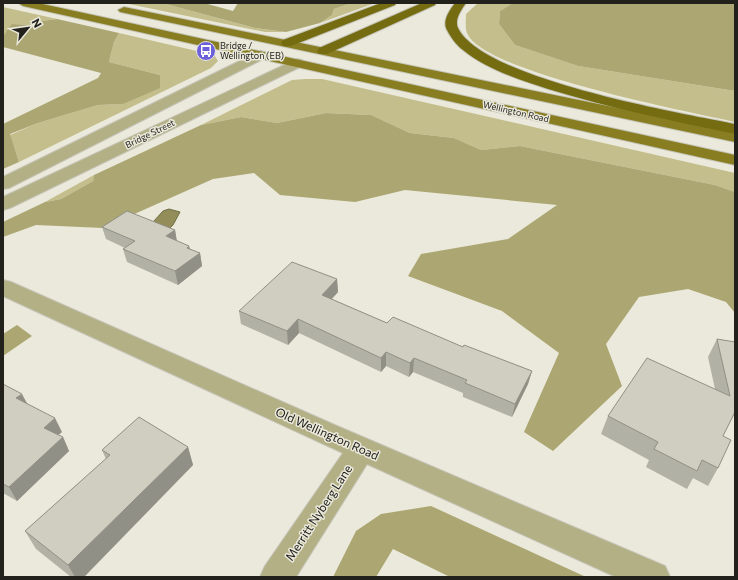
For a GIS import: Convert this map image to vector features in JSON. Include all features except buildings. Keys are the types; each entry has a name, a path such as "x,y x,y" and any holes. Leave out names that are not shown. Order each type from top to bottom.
{"highway":[{"path":"286,43 391,3"},
{"path":"323,51 431,3"},
{"path":"461,3 454,12 452,21 452,28 456,35 469,49 509,70 534,80 578,93 735,129"}],"main road":[{"path":"23,3 297,63"},
{"path":"111,8 323,51"},
{"path":"260,55 286,43"},
{"name":"Bridge Street","path":"297,63 323,51"},
{"name":"Wellington Road","path":"323,51 735,137"},
{"name":"Wellington Road","path":"297,63 735,160"}],"street":[{"path":"3,184 260,55"},
{"name":"Bridge Street","path":"3,204 297,63"},
{"name":"Old Wellington Road","path":"3,287 361,450 653,577"},
{"name":"Merritt Nyberg Lane","path":"277,577 361,450"}],"shaded area":[{"path":"124,3 162,3 255,28 286,32 265,32"},
{"path":"162,3 204,3 233,11 238,3 352,3 334,9 332,15 320,23 286,32 255,28"},
{"path":"352,3 375,3 320,23 332,15 334,9"},
{"path":"478,3 513,3 500,11 499,24 515,45 578,66 735,91 735,122 634,100 547,76 509,62 481,48 467,33 466,14"},
{"path":"513,3 735,3 735,91 578,66 515,45 499,24 500,11"},
{"path":"3,7 57,19 41,21 36,25 13,24 3,36"},
{"path":"57,19 119,33 114,42 109,62 160,75 160,88 123,104 98,105 38,123 10,134 19,162 3,169 3,124 98,78 101,73 3,47 3,36 12,24 36,25 41,21"},
{"path":"119,33 214,55 218,61 211,68 19,162 10,135 38,123 98,105 123,104 160,75 109,62 114,42"},
{"path":"322,79 735,173 735,192 715,185 520,146 481,150 454,138 410,133 371,115 326,113 277,123 241,117 201,125 292,80"},
{"path":"326,113 371,115 410,133 454,138 481,150 520,146 715,185 735,192 735,313 726,302 688,289 639,297 606,344 622,386 553,451 524,432 559,353 502,311 408,276 421,254 508,239 557,205 405,190 355,202 280,195 254,173 213,179 103,228 36,225 3,237 3,222 45,202 61,199 93,181 94,175 201,125 241,117 277,123"},
{"path":"94,175 93,181 61,199 45,202"},
{"path":"169,209 180,212 173,225 168,230 153,222 163,211"},
{"path":"17,325 32,336 3,356 3,334"},
{"path":"431,506 586,577 450,577 393,549 376,577 333,577 356,531 381,514"}],"place":[{"name":"Bridge / Wellington (EB)","path":"206,51"}]}
